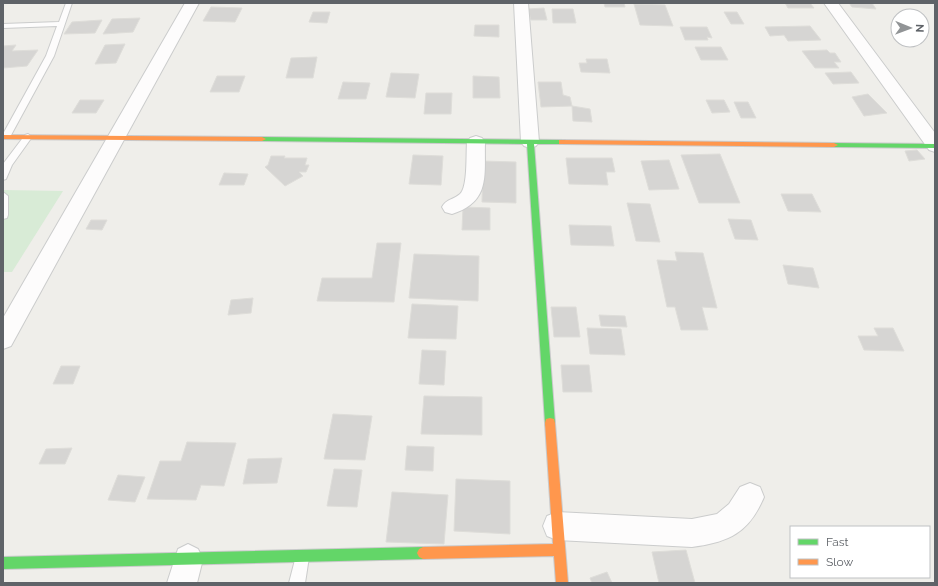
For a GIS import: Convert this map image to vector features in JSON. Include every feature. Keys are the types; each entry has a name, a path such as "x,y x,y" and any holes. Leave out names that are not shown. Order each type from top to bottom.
{"street":[{"path":"3,339 192,3"},
{"path":"521,3 562,583"},
{"path":"830,3 935,146"},
{"path":"5,137 935,146"},
{"path":"452,207 468,199 474,187 476,142"},
{"path":"3,563 185,571 302,556 558,538 692,533 711,530 728,524 740,515 750,497"}],"lane":[{"path":"5,137 50,56 69,3"},
{"path":"3,26 62,24"},
{"path":"3,177 8,164 28,137"},
{"path":"3,196 3,215"},
{"path":"297,583 302,556"}],"green space":[{"path":"3,190 63,191 12,272 3,272"}],"building":[{"path":"604,3 624,3 625,7 605,7"},
{"path":"785,3 810,3 814,8 788,8"},
{"path":"849,3 872,3 876,9 852,7"},
{"path":"634,4 665,5 673,26 640,25"},
{"path":"211,7 242,8 235,22 203,21"},
{"path":"544,8 547,20 531,20 528,9"},
{"path":"552,9 573,9 576,23 553,23"},
{"path":"313,12 330,12 327,23 309,22"},
{"path":"724,12 737,12 744,24 731,24"},
{"path":"140,18 133,32 103,34 112,19"},
{"path":"102,20 95,33 64,34 72,22"},
{"path":"475,25 499,25 499,37 474,36"},
{"path":"810,26 821,40 788,41 784,35 770,36 765,27"},
{"path":"680,27 707,27 712,38 707,37 708,40 685,40"},
{"path":"125,44 116,63 95,64 105,45"},
{"path":"16,45 12,51 38,50 27,66 3,68 3,46"},
{"path":"695,47 721,47 728,60 701,60"},
{"path":"827,50 830,53 835,53 841,62 834,62 839,68 815,68 802,51"},
{"path":"317,57 313,78 286,78 291,58"},
{"path":"586,59 607,59 610,73 581,72 579,63 587,63"},
{"path":"851,72 859,83 833,84 825,73"},
{"path":"391,73 419,74 415,98 386,97"},
{"path":"217,76 245,76 239,92 210,92"},
{"path":"473,76 499,77 500,98 473,98"},
{"path":"343,82 370,83 366,99 338,99"},
{"path":"538,82 561,82 563,95 570,97 572,106 541,107"},
{"path":"426,93 452,93 451,114 424,114"},
{"path":"868,94 887,113 864,116 852,97"},
{"path":"80,100 104,100 96,113 72,113"},
{"path":"706,100 724,100 730,112 712,113"},
{"path":"734,102 748,102 756,118 741,118"},
{"path":"572,106 590,109 592,122 573,121"},
{"path":"917,150 925,159 909,161 905,151"},
{"path":"720,154 740,203 699,203 681,155"},
{"path":"413,155 443,156 441,185 409,184"},
{"path":"271,156 285,156 284,158 307,158 305,165 309,165 306,172 299,172 303,176 285,186 265,167 268,165"},
{"path":"566,158 612,158 615,172 606,172 608,185 569,184"},
{"path":"669,160 679,189 649,190 641,161"},
{"path":"483,161 516,162 516,203 482,202"},
{"path":"224,173 248,174 244,185 219,185"},
{"path":"781,194 812,194 821,212 788,211"},
{"path":"627,203 650,204 660,242 636,241"},
{"path":"463,207 490,208 490,230 462,230"},
{"path":"728,219 751,220 758,240 735,239"},
{"path":"91,220 107,220 102,230 86,229"},
{"path":"569,225 611,226 614,246 571,245"},
{"path":"377,243 401,243 394,302 317,301 322,278 372,278"},
{"path":"675,252 703,253 717,308 702,307 708,330 681,330 675,307 667,307 657,260 677,261"},
{"path":"414,254 479,256 478,301 409,298"},
{"path":"783,265 813,268 819,288 788,284"},
{"path":"253,298 251,313 228,315 231,300"},
{"path":"412,304 458,306 456,339 408,338"},
{"path":"551,307 576,307 580,337 554,337"},
{"path":"599,315 625,316 627,327 601,326"},
{"path":"587,328 621,329 625,355 590,354"},
{"path":"874,328 893,328 904,351 864,350 858,336 878,336"},
{"path":"422,350 446,351 444,385 419,384"},
{"path":"561,365 589,365 592,392 563,392"},
{"path":"61,366 80,366 73,384 53,384"},
{"path":"424,396 482,397 482,435 421,434"},
{"path":"333,414 372,416 365,460 324,459"},
{"path":"187,442 236,443 224,486 201,485 196,500 147,499 160,461 181,461"},
{"path":"407,446 434,447 433,471 405,470"},
{"path":"72,448 65,464 39,464 46,449"},
{"path":"282,458 277,483 243,484 248,459"},
{"path":"334,469 362,470 357,507 327,506"},
{"path":"118,475 145,477 135,502 108,500"},
{"path":"456,479 510,481 510,534 454,531"},
{"path":"392,492 448,495 444,544 386,542"},
{"path":"686,550 695,583 659,583 652,552"},
{"path":"607,572 612,583 592,583 590,578"}],"traffic: fast":[{"path":"262,139 562,142"},
{"path":"530,142 550,423"},
{"path":"834,145 935,146"},
{"path":"3,563 423,553"}],"traffic: slow":[{"path":"3,137 262,139"},
{"path":"562,142 834,145"},
{"path":"550,423 562,583"},
{"path":"423,553 559,550"}]}
